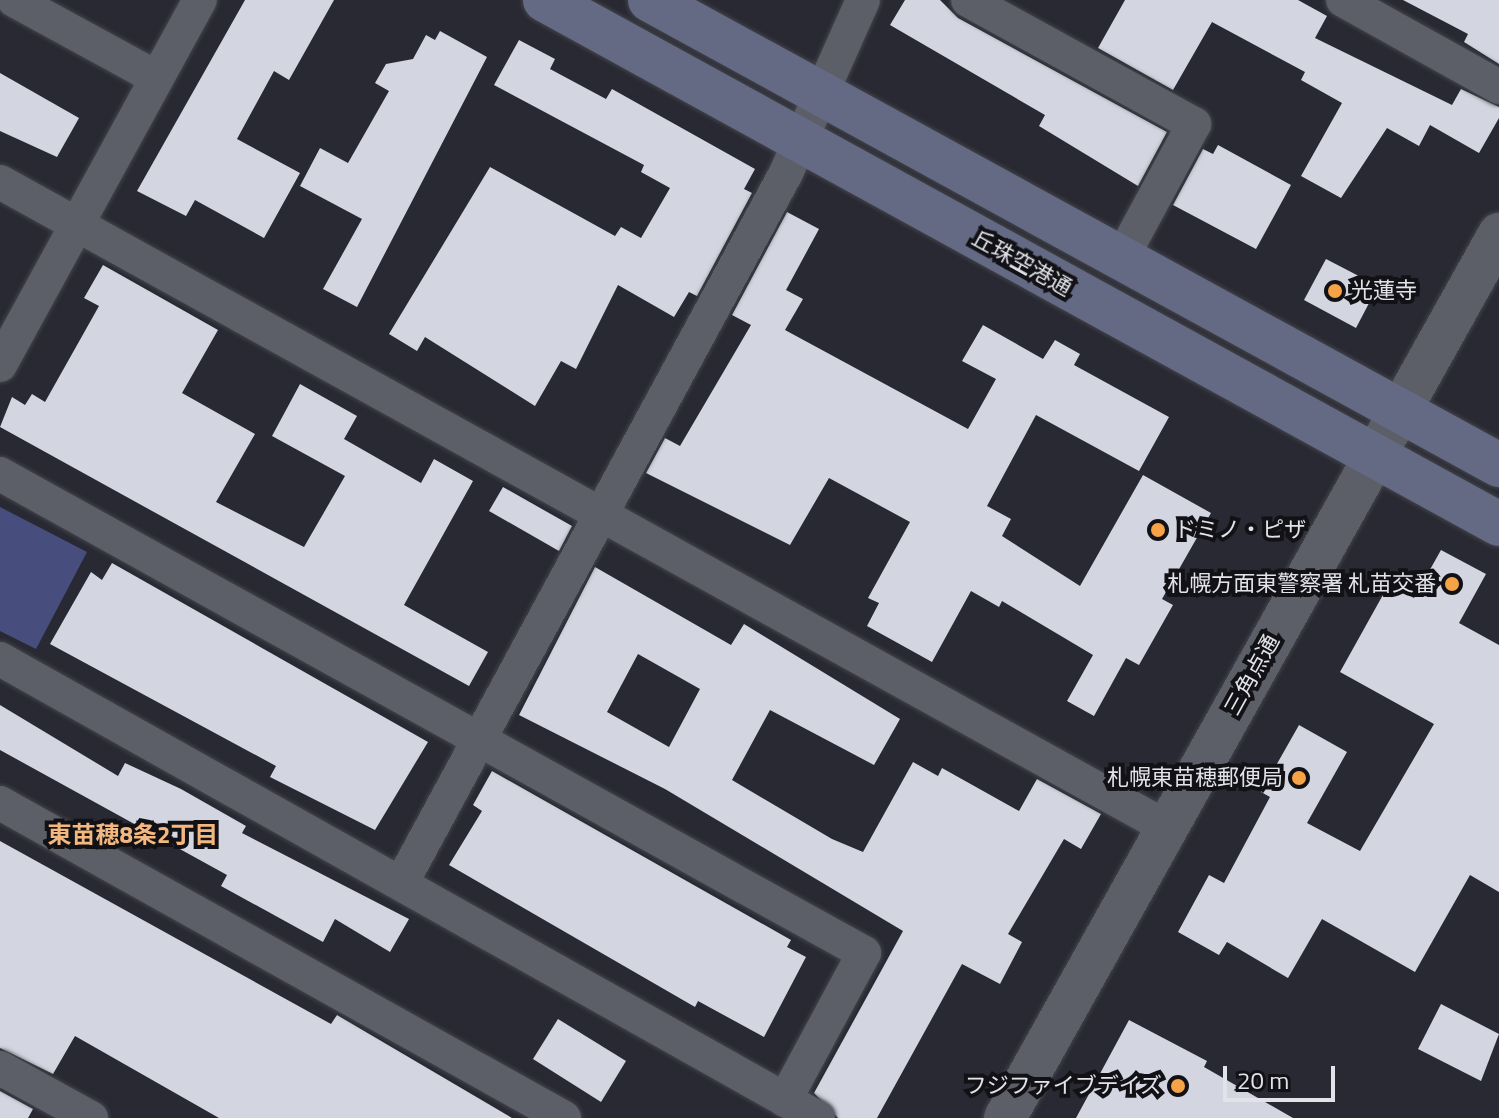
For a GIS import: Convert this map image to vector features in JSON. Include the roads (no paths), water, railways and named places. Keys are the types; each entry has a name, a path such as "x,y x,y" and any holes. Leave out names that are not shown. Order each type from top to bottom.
{"main road":[{"name":"丘珠空港通","path":"545,0 1499,524"},
{"path":"650,0 1499,465"}],"street":[{"path":"14,0 155,77"},
{"path":"0,365 80,225 155,77 200,0"},
{"path":"402,882 798,139 817,92 863,0"},
{"path":"968,0 1194,124 1121,259"},
{"path":"1343,0 1499,87"},
{"path":"0,182 1168,828"},
{"name":"三角点通","path":"1005,1118 1168,828 1369,455 1499,234"},
{"path":"0,474 864,953 785,1100"},
{"path":"0,659 818,1118"},
{"path":"0,803 564,1118"},
{"path":"0,1068 91,1118"}],"place":[{"name":"光蓮寺","path":"1335,291"},
{"name":"ドミノ・ピザ","path":"1158,530"},
{"name":"札幌方面東警察署 札苗交番","path":"1452,584"},
{"name":"札幌東苗穂郵便局","path":"1299,778"},
{"name":"フジファイブデイズ","path":"1178,1086"}],"district":[{"name":"東苗穂8条2丁目","path":"133,835"}]}
